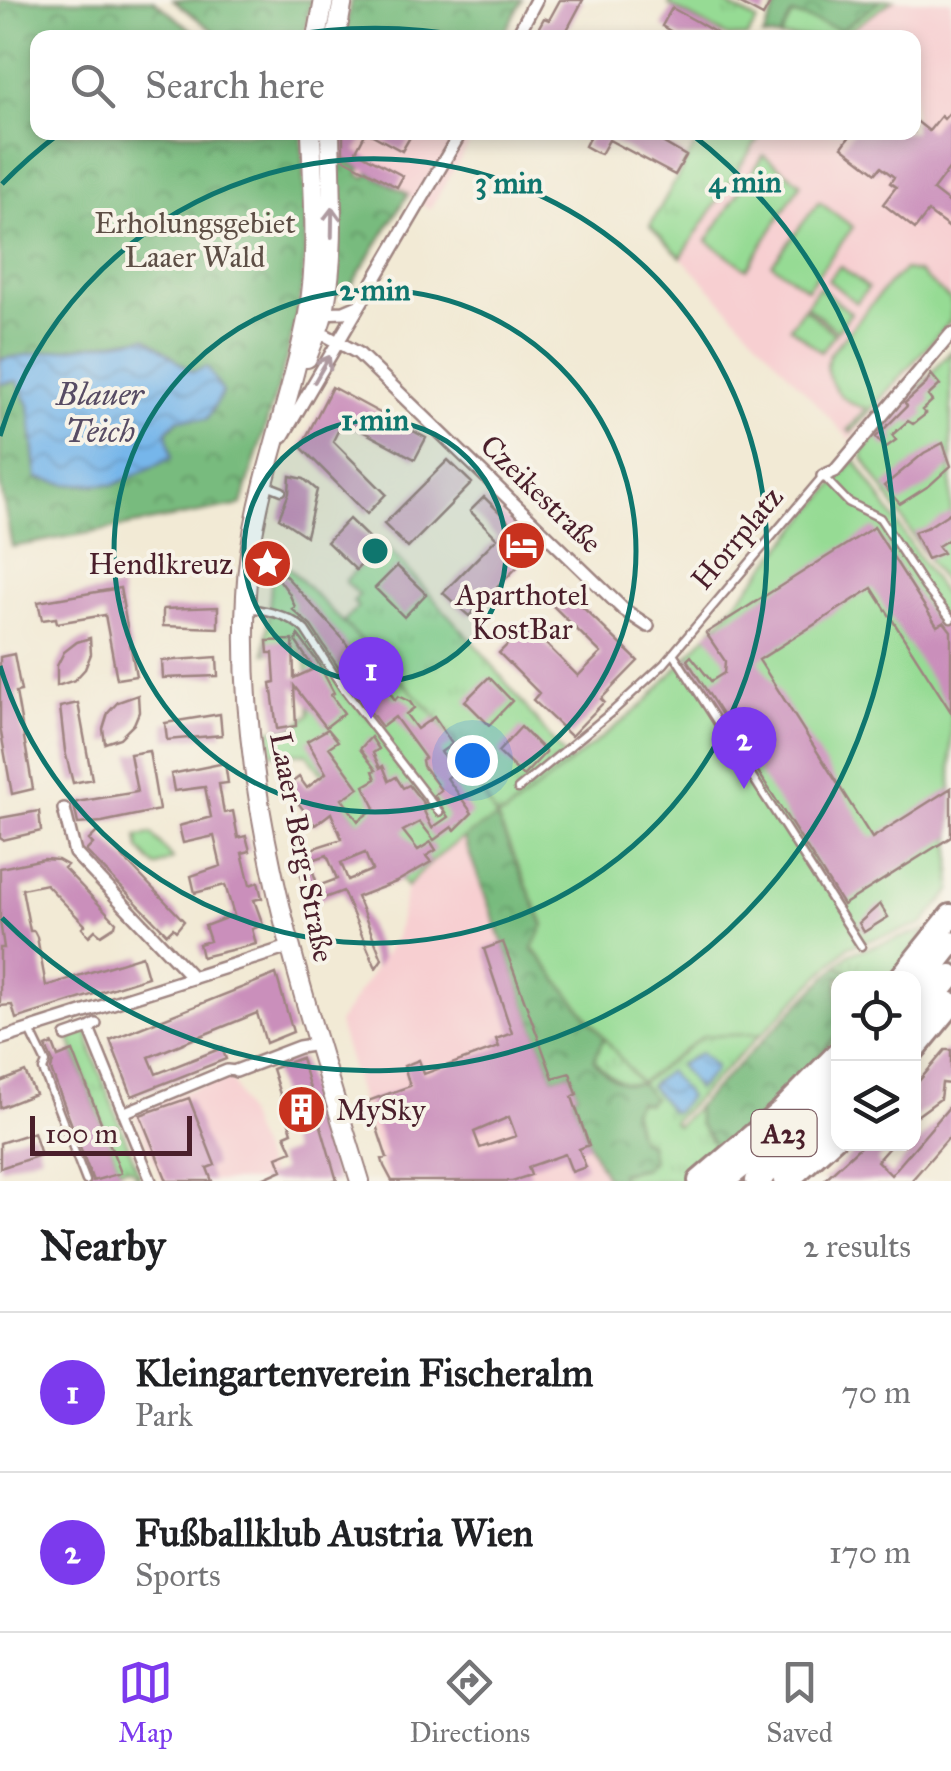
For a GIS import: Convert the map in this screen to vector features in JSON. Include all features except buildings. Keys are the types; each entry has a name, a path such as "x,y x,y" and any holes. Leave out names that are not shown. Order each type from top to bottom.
{"highway":[{"path":"907,971 951,916"},
{"path":"921,981 951,943"},
{"path":"921,1013 951,976"},
{"path":"921,1041 951,1004"},
{"path":"700,1181 783,1110 831,1061"},
{"name":"A23","path":"723,1181 797,1122 831,1086"},
{"name":"A23","path":"757,1181 831,1115"},
{"path":"786,1181 831,1140"}],"main road":[{"path":"318,30 324,0"},
{"path":"337,30 343,0"},
{"name":"Laaer-Berg-Straße","path":"311,140 313,324"},
{"name":"Laaer-Berg-Straße","path":"330,140 332,229 313,324 270,457 252,538 246,608 246,687 253,770 292,946 360,1181"}],"street":[{"path":"520,30 536,0"},
{"path":"270,457 456,140"},
{"path":"313,324 358,306"},
{"name":"Czeikestraße","path":"313,324 374,368 624,610 648,626"},
{"name":"Horrplatz","path":"823,476 835,472 951,334"},
{"path":"64,809 76,853 193,978"},
{"path":"0,1039 292,946"},
{"path":"66,1036 92,1026 151,1181"},
{"path":"124,1113 227,1070 236,1071 299,1046 318,1044"}],"lane":[{"path":"823,476 848,502 880,518 925,588 951,619"},
{"name":"Horrplatz","path":"518,789 664,664 823,476"},
{"path":"263,484 282,490"},
{"path":"246,608 267,610 300,624 343,688 439,812"},
{"path":"673,653 861,946"},
{"path":"30,1030 46,1063 44,1070 86,1181"}],"shaded area":[{"path":"893,0 951,0 951,325 850,440 681,257 757,140 921,140 921,30 850,30"},
{"path":"338,140 472,140 430,209 370,174 366,179 338,157"},
{"path":"463,836 553,1078 570,1073 577,1094 572,1098 589,1145 608,1181 385,1181 338,1023 396,937 407,887 430,861"},
{"path":"230,1074 272,1181 162,1181 134,1112"}],"green space":[{"name":"Erholungsgebiet Laaer Wald","path":"0,0 153,0 192,30 30,30 30,140 302,140 302,288 283,370 242,505 12,547 0,482 0,384 17,381 29,405 37,478 67,484 114,485 179,419 192,372 146,337 0,359"},
{"path":"173,0 311,0 305,30 212,30"},
{"path":"351,0 522,0 506,30 345,30"},
{"path":"671,0 719,0 757,21 751,30 716,30 669,5"},
{"path":"779,0 882,0 841,30 792,14 784,30 766,30"},
{"path":"882,0 893,0 850,30 784,30 792,14 841,29"},
{"path":"698,140 757,140 681,257 650,226"},
{"path":"763,155 801,183 747,269 707,241"},
{"path":"338,157 361,169 358,174 365,178 369,173 408,194 346,294 335,293"},
{"path":"819,202 853,227 807,289 772,264"},
{"path":"840,266 868,288 856,303 828,280"},
{"path":"905,270 918,272 951,300 951,320 851,432 848,430 867,408 850,402 835,389 828,372 830,354 890,282"},
{"path":"819,287 851,313 837,331 806,306"},
{"path":"804,308 835,334 821,352 790,327"},
{"path":"951,351 951,595 862,452"},
{"path":"855,459 951,606 951,891 922,925 849,946 762,1034 703,1036 640,1083 533,948 544,925 497,818 449,848 407,887 307,754 271,753 269,730 293,728 310,714 306,661 299,651 265,653 274,553 431,711 452,738 496,817 504,815 643,705 735,604"},
{"path":"383,542 486,657 570,763 504,815 496,817 452,738 431,711 343,622 358,607 353,602 359,595 345,581"},
{"path":"496,817 544,926 533,949 604,1037 594,1060 614,1079 640,1083 653,1098 647,1104 638,1102 632,1110 639,1139 649,1143 652,1161 644,1168 620,1173 622,1181 608,1181 589,1145 572,1097 577,1094 570,1073 553,1078 463,836"},
{"path":"152,834 173,859 156,867 139,849 137,836"},
{"path":"926,930 899,971 847,971 837,966 850,953"},
{"path":"831,972 831,1042 780,1099 719,1151 699,1124 696,1107"},
{"path":"732,1014 772,1023 673,1122 677,1126 696,1107 699,1124 803,1075 831,1042 831,1052 690,1181 622,1181 619,1174 644,1168 632,1110 638,1102 594,1059 604,1037 641,1083"},
{"path":"88,1031 93,1055 140,1176 136,1177 127,1167 119,1169 69,1037"}],"water":[{"name":"Blauer Teich","path":"146,337 192,372 207,367 223,392 207,419 178,419 167,431 172,458 114,485 67,484 37,478 29,405 17,381 0,384 0,359"},
{"path":"700,1053 715,1067 697,1089 679,1065"},
{"path":"668,1071 689,1097 675,1112 650,1085"}],"place":[{"name":"Aparthotel KostBar","path":"522,546"},
{"name":"Hendlkreuz","path":"268,564"},
{"name":"Kleingartenverein Fischeralm","path":"371,719"},
{"name":"Fußballklub Austria Wien","path":"744,789"},
{"name":"MySky","path":"301,1110"}]}
